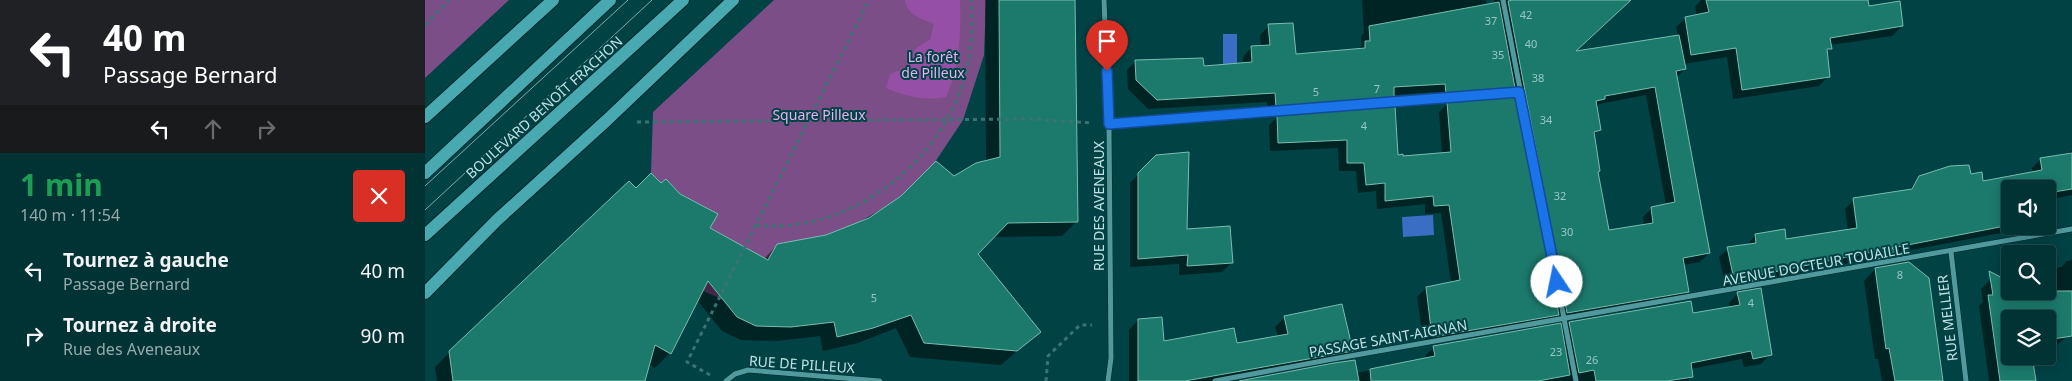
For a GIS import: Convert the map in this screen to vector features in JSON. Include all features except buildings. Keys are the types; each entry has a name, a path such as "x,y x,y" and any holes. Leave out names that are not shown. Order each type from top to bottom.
{"main road":[{"path":"425,117 553,0"},
{"path":"425,173 609,0"},
{"name":"BOULEVARD BENOÎT FRACHON","path":"425,235 683,0"},
{"path":"425,293 497,220 607,120 733,0"}],"street":[{"name":"RUE DES AVENEAUX","path":"1104,0 1109,124 1111,358 1107,381"},
{"path":"1503,0 1519,92 1576,381"},
{"path":"1109,124 1519,92"},
{"name":"AVENUE DOCTEUR TOUAILLE","path":"1565,320 2072,229"},
{"name":"RUE MELLIER","path":"1951,252 1966,381"},
{"name":"PASSAGE SAINT-AIGNAN","path":"1215,381 1565,320"},
{"name":"RUE DE PILLEUX","path":"726,381 735,374 748,370 879,381"}],"path":[{"path":"425,25 449,0"},
{"path":"712,376 687,362 869,0"},
{"path":"756,225 792,225 825,219 875,196 909,168 930,145 945,121 965,73 971,43 971,0"},
{"path":"607,120 653,124 808,120 945,121 1028,119 1109,124"},
{"path":"1046,381 1048,356 1080,325"}],"green space":[{"path":"425,0 509,0 425,78"},
{"name":"Square Pilleux","path":"774,0 986,0 984,55 963,120 933,165 901,196 854,225 826,235 794,242 775,259 754,257 731,303 703,291 730,239 710,228 717,214 680,194 666,179 661,183 651,173 653,112"},
{"name":"La forêt de Pilleux","path":"905,0 960,0 959,50 951,86 946,97 915,97 886,88 890,74 909,70 914,52 930,40 934,24 912,13"}],"water":[{"path":"1223,34 1237,34 1237,72 1223,72"},
{"path":"1433,215 1434,235 1403,237 1402,217"}],"tram line":[{"path":"425,186 628,0"},
{"path":"425,210 652,0"}],"route":[{"path":"1107,71 1109,124 1519,92 1557,282"}]}
